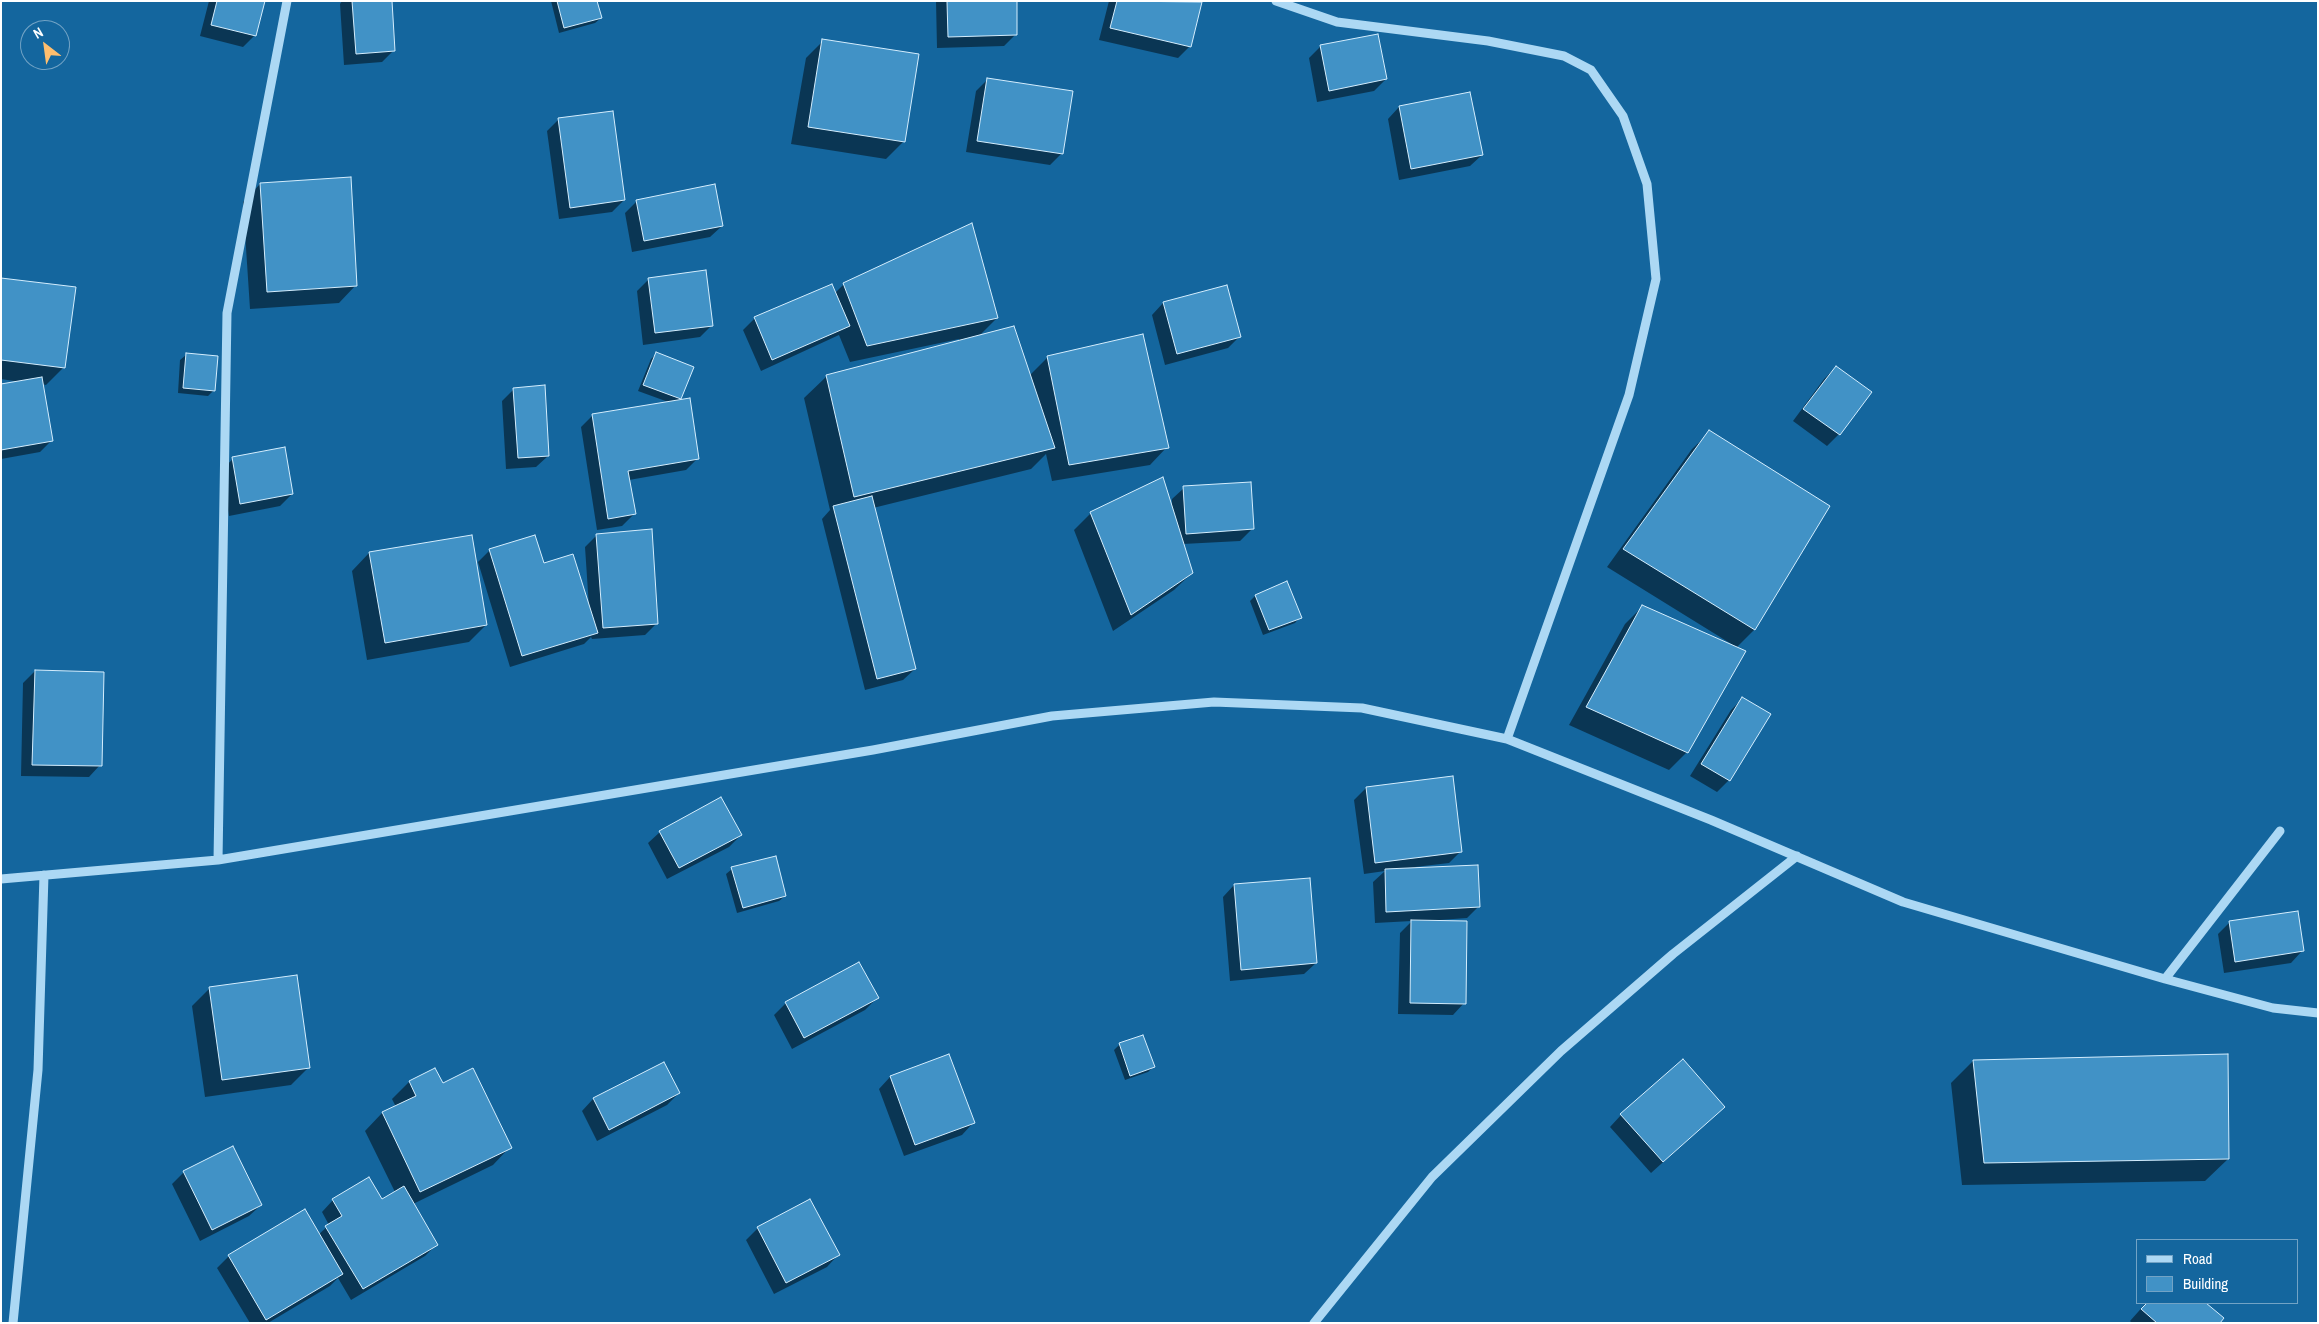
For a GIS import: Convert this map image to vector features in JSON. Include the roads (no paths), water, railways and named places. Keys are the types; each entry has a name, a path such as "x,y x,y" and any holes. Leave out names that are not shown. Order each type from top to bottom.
{"street":[{"path":"218,860 228,313 287,1"},
{"path":"1276,1 1337,22 1488,41 1564,56 1592,70 1623,116 1647,184 1656,279 1629,395 1507,739"},
{"path":"1,879 218,860 864,752 1052,716 1214,702 1362,708 1507,739 1797,856 1903,902 2165,979 2273,1008 2318,1013"},
{"path":"2165,979 2280,831"},
{"path":"1314,1323 1432,1177 1560,1051 1673,954 1797,856"},
{"path":"13,1323 38,1070 44,875"}]}
